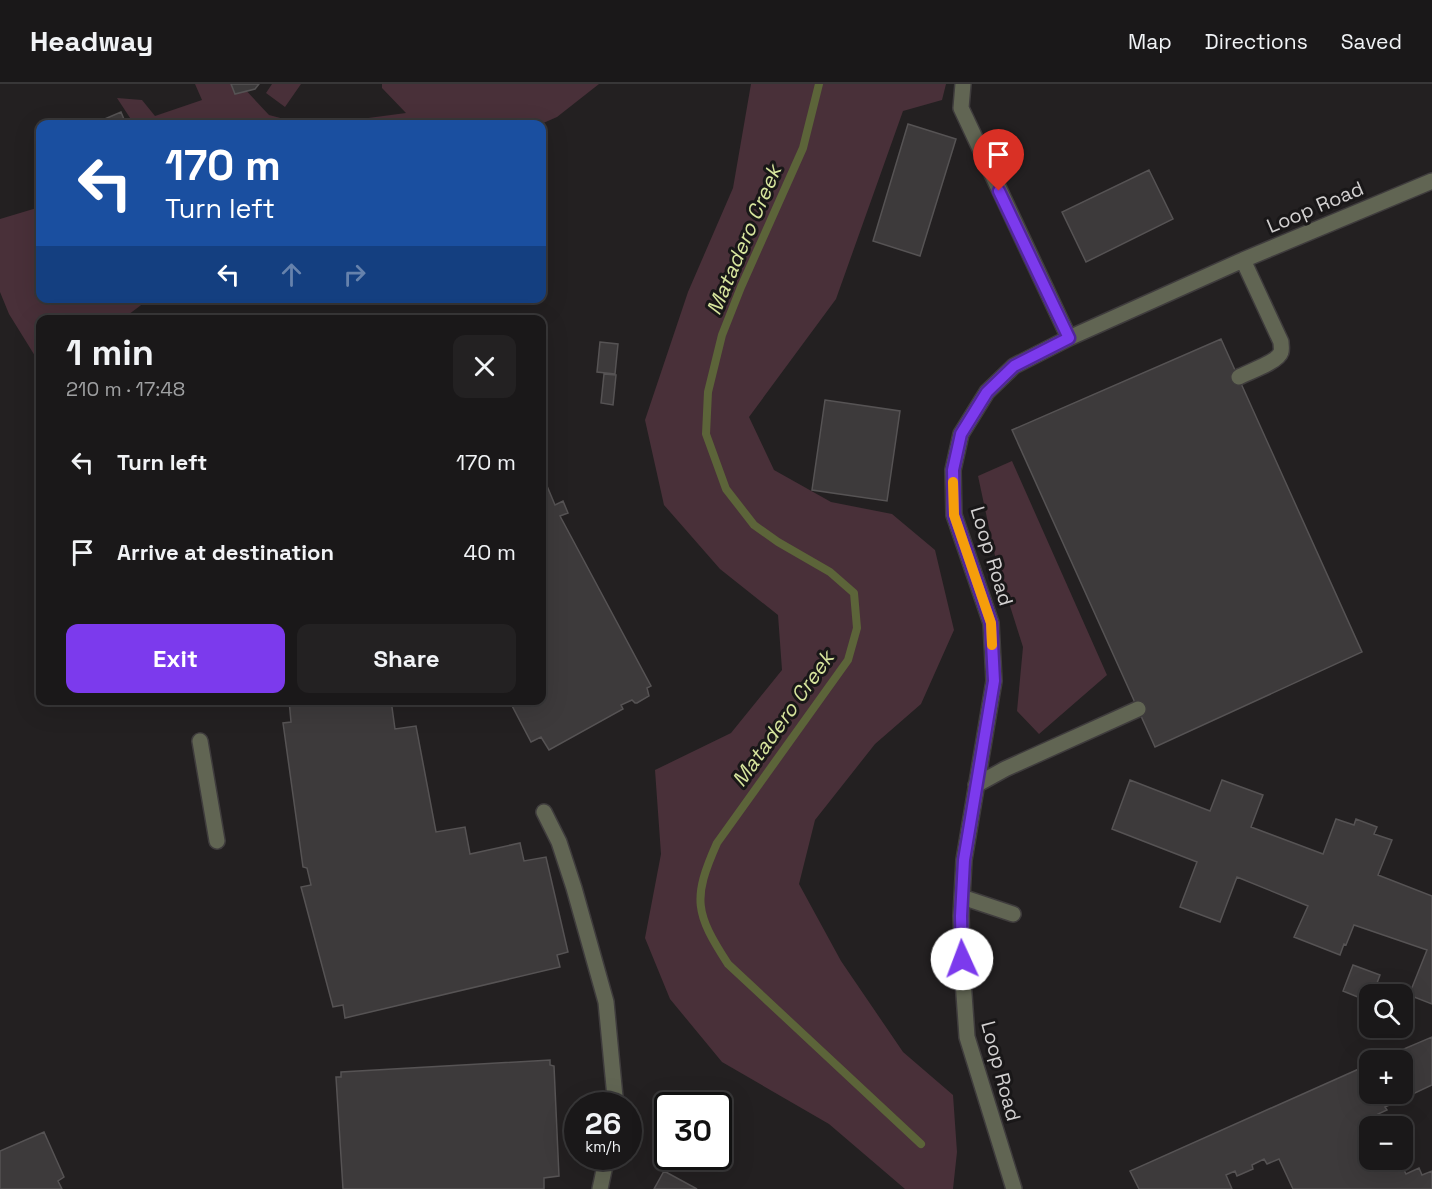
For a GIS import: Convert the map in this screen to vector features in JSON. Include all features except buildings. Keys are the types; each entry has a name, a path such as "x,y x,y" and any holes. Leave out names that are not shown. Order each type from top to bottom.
{"street":[{"path":"963,84 961,108 1069,338"},
{"name":"Loop Road","path":"1014,1189 967,1037 961,916 964,860 994,681 991,623 954,515 953,470 961,434 987,392 1014,366 1069,338 1243,260 1432,181"},
{"path":"1239,377 1276,359 1281,354 1281,342 1243,260"},
{"path":"976,785 1005,769 1138,709"},
{"path":"200,741 217,842"},
{"path":"544,812 559,842 606,1002 615,1092"},
{"path":"962,897 1012,914"},
{"path":"600,1189 604,1170"}],"shaded area":[{"path":"195,84 240,84 269,115 288,120 131,120 117,98 142,100 155,116 202,100"},
{"path":"272,84 301,84 285,107 266,93"},
{"path":"382,84 599,84 557,117 546,122 546,120 353,120 406,113 382,88"},
{"path":"751,84 946,84 942,100 903,111 836,299 749,417 774,470 831,502 892,514 935,550 954,630 921,704 875,744 815,820 799,884 841,961 903,1052 953,1095 957,1152 953,1189 905,1189 829,1124 722,1062 670,999 645,938 661,854 655,770 731,733 782,670 778,615 720,569 664,505 645,420 688,292 733,188"},
{"path":"36,208 36,303 144,303 128,315 36,315 36,358 9,314 0,292 0,219"},
{"path":"1012,461 1107,675 1039,734 1017,711 1023,647 997,565 978,476"}],"waterway":[{"name":"Matadero Creek","path":"819,84 803,148 722,335 708,392 706,434 726,489 754,525 778,542 830,572 854,593 857,628 848,660 717,843 704,878 701,905 703,918 728,964 921,1144"}],"slow traffic":[{"path":"953,482 954,515 991,623 992,645"}],"route":[{"path":"962,959 961,916 964,860 994,681 991,623 954,515 953,470 961,434 987,392 1014,366 1069,338 999,191"}]}
